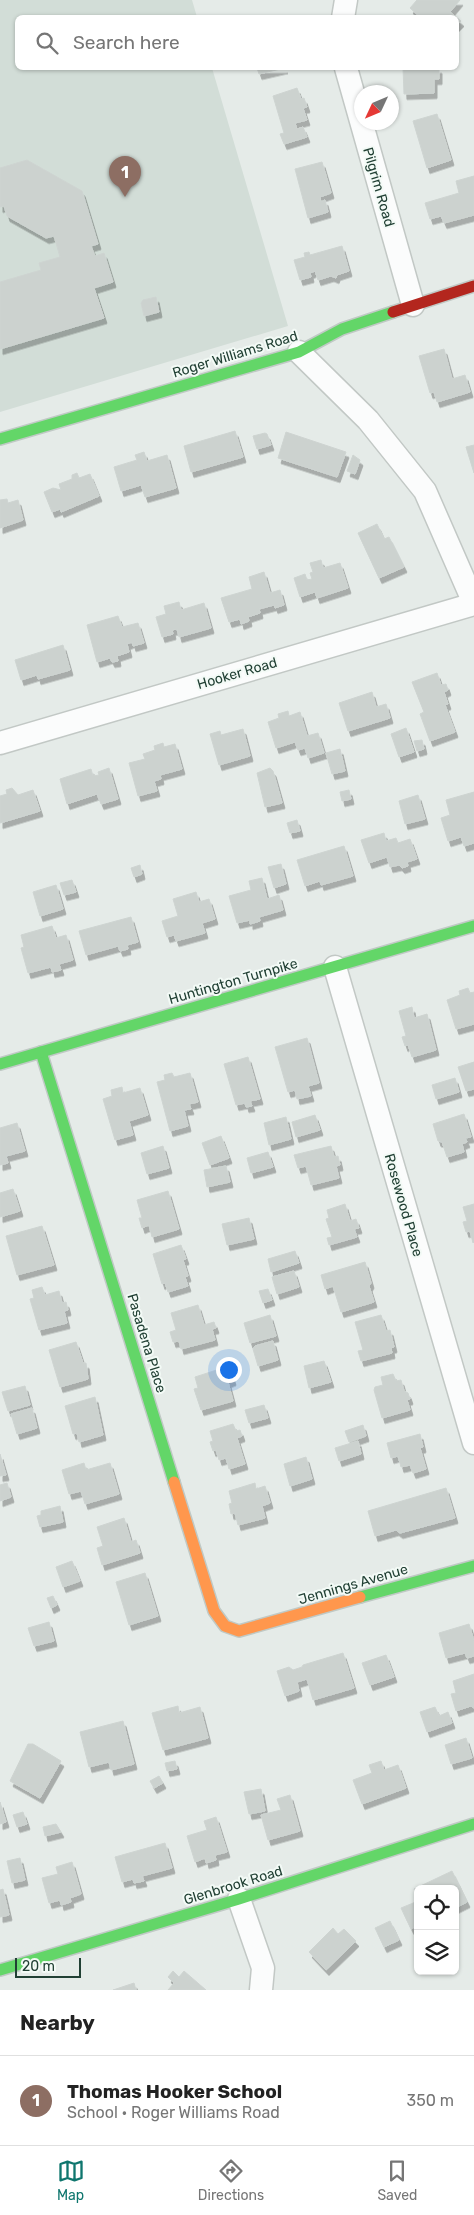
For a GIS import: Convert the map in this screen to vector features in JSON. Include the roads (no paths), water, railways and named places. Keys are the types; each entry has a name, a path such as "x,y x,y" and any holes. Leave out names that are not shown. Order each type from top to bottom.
{"street":[{"path":"344,15 346,0"},
{"name":"Pilgrim Road","path":"347,70 413,305"},
{"name":"Roger Williams Road","path":"0,439 300,352 342,329 474,286"},
{"path":"300,352 368,420 425,491 474,603"},
{"name":"Hooker Road","path":"0,743 474,603"},
{"name":"Huntington Turnpike","path":"0,1064 474,926"},
{"name":"Rosewood Place","path":"335,967 474,1443"},
{"name":"Pasadena Place","path":"41,1052 214,1610 226,1626 239,1631"},
{"name":"Jennings Avenue","path":"239,1631 474,1566"},
{"name":"Glenbrook Road","path":"0,1970 240,1899 474,1824"},
{"path":"240,1899 263,1968 261,1990"}],"place":[{"name":"Thomas Hooker School","path":"125,197"}]}
